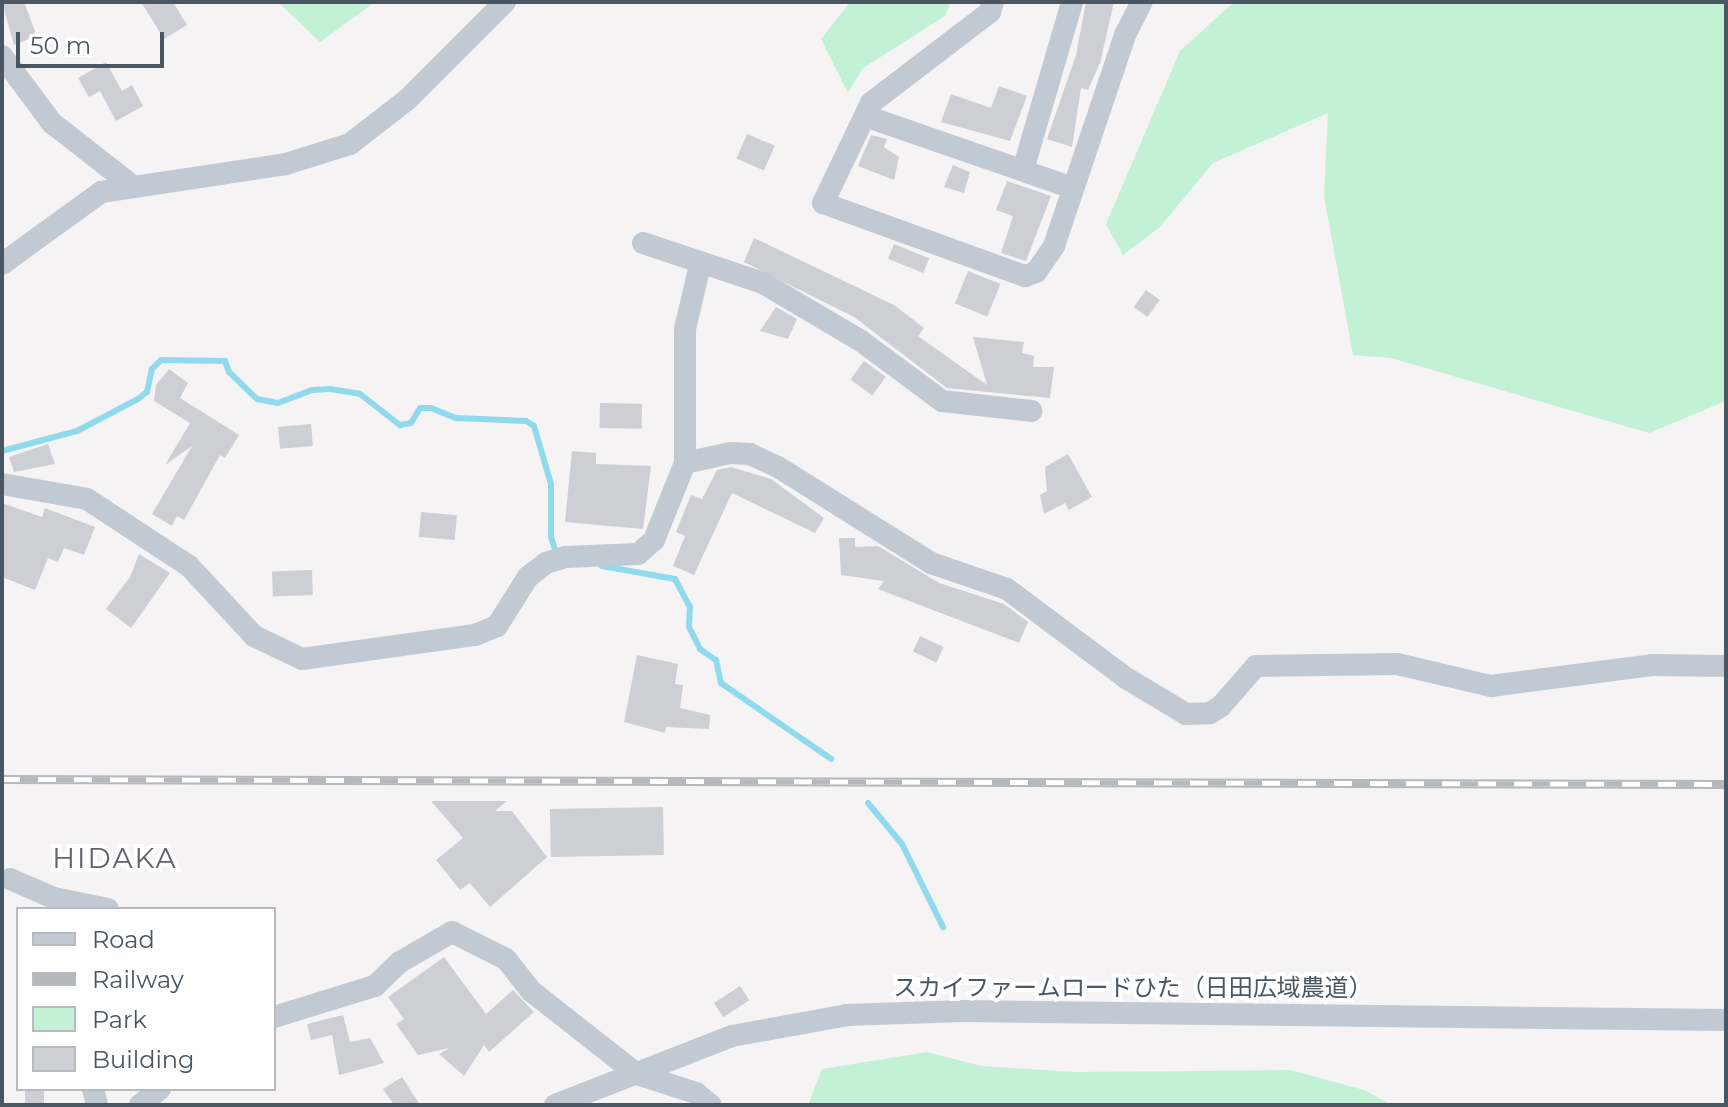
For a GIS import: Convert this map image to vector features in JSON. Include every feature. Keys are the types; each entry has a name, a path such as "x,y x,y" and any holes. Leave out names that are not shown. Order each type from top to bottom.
{"street":[{"path":"2,264 101,192 130,184 286,164 350,144 408,99 505,2"},
{"path":"993,2 990,12 871,103 823,203 1025,276 1036,272 1054,246 1125,35 1142,2"},
{"path":"1023,170 1072,2"},
{"path":"2,56 52,123 130,184"},
{"path":"865,116 1073,188"},
{"path":"643,243 700,265 763,283 861,341 942,401 1031,411"},
{"path":"2,484 87,499 189,566 254,636 302,659 440,642 497,626 528,577 556,560 645,551 660,528 685,463 685,329 700,265"},
{"path":"685,463 730,453 750,454 778,467 931,563 1007,589 1126,678 1186,714 1210,713 1221,706 1256,666 1397,664 1491,686 1652,665 1726,666"},
{"path":"10,879 54,898 98,907"},
{"path":"276,1016 375,986 400,962 452,932 506,959 531,991 637,1074 696,1093 711,1105"},
{"name":"スカイファームロードひた（日田広域農道）","path":"555,1105 732,1036 847,1015 963,1011 1726,1020"},
{"path":"140,1105 158,1091"}],"green space":[{"path":"278,2 375,2 320,42"},
{"path":"850,2 951,2 945,16 863,68 848,93 821,39"},
{"path":"1234,2 1726,2 1726,401 1649,433 1391,358 1353,355 1324,196 1328,113 1213,163 1160,227 1123,255 1106,224 1180,51"},
{"path":"927,1052 981,1066 1074,1072 1291,1070 1364,1090 1392,1105 808,1105 822,1069"}],"building":[{"path":"2,2 24,2 37,36 14,45"},
{"path":"141,2 173,2 187,25 164,39"},
{"path":"1086,2 1114,2 1100,63 1088,90 1081,88 1072,147 1047,139 1076,55"},
{"path":"106,62 122,91 132,85 143,106 116,121 100,91 89,97 78,78"},
{"path":"999,86 1027,96 1010,141 941,122 951,94 991,108"},
{"path":"747,134 775,146 764,171 736,159"},
{"path":"871,135 887,139 884,147 899,157 894,180 858,166"},
{"path":"953,165 970,172 964,193 944,187"},
{"path":"1007,181 1051,196 1026,261 1001,253 1013,216 996,210"},
{"path":"754,238 894,305 924,328 918,336 987,385 973,337 1024,342 1022,353 1034,356 1033,367 1054,367 1050,398 947,388 854,317 744,262"},
{"path":"894,244 929,258 923,273 888,259"},
{"path":"968,271 1000,284 987,317 955,303"},
{"path":"1146,290 1160,300 1147,317 1134,307"},
{"path":"776,307 797,319 788,339 760,331"},
{"path":"864,361 886,377 872,395 850,380"},
{"path":"169,369 188,383 180,398 239,435 225,458 220,455 184,520 177,516 172,526 152,514 192,446 165,465 190,423 154,401 156,385"},
{"path":"600,403 642,404 642,429 600,428"},
{"path":"311,424 313,446 280,449 278,427"},
{"path":"48,444 55,464 14,472 9,457"},
{"path":"572,451 596,453 596,464 651,466 643,529 565,522"},
{"path":"1068,454 1092,497 1069,510 1065,503 1044,514 1040,495 1047,491 1045,467"},
{"path":"731,467 771,479 824,518 815,533 732,493 694,575 673,566 685,536 676,532 691,495 702,499 717,470"},
{"path":"2,503 42,517 45,508 95,527 84,555 64,548 58,562 48,558 35,590 2,577"},
{"path":"421,512 457,515 455,540 419,537"},
{"path":"839,538 855,538 855,547 878,546 939,583 1004,604 1028,622 1019,643 878,589 884,581 841,575"},
{"path":"139,554 170,573 131,628 106,609 130,577"},
{"path":"312,570 313,595 273,596 272,571"},
{"path":"920,636 944,647 936,662 913,651"},
{"path":"637,655 678,664 675,684 683,685 680,708 710,715 709,729 666,727 665,733 624,722"},
{"path":"431,801 507,801 495,811 512,811 547,857 490,907 470,883 460,890 436,860 463,838"},
{"path":"663,807 664,855 551,857 550,809"},
{"path":"444,957 486,1014 513,990 534,1012 489,1052 484,1045 464,1076 439,1054 449,1048 418,1055 396,1024 404,1019 388,997"},
{"path":"740,986 749,1000 723,1017 714,1003"},
{"path":"343,1015 350,1042 370,1038 384,1063 339,1075 332,1035 311,1040 307,1024"},
{"path":"402,1077 420,1105 394,1105 383,1089"},
{"path":"25,1091 44,1091 44,1105 25,1105"}],"waterway":[{"path":"2,451 77,431 138,399 147,392 152,369 161,360 225,361 229,372 257,399 278,403 312,390 330,389 360,394 400,425 411,423 420,408 431,408 456,418 526,421 534,426 551,484 551,537 557,556"},
{"path":"602,566 675,579 690,607 689,627 700,649 716,660 721,683 831,759"},
{"path":"868,803 902,844 943,927"}],"railway":[{"path":"2,779 1726,784"}],"district":[{"name":"HIDAKA","path":"115,858"}]}
